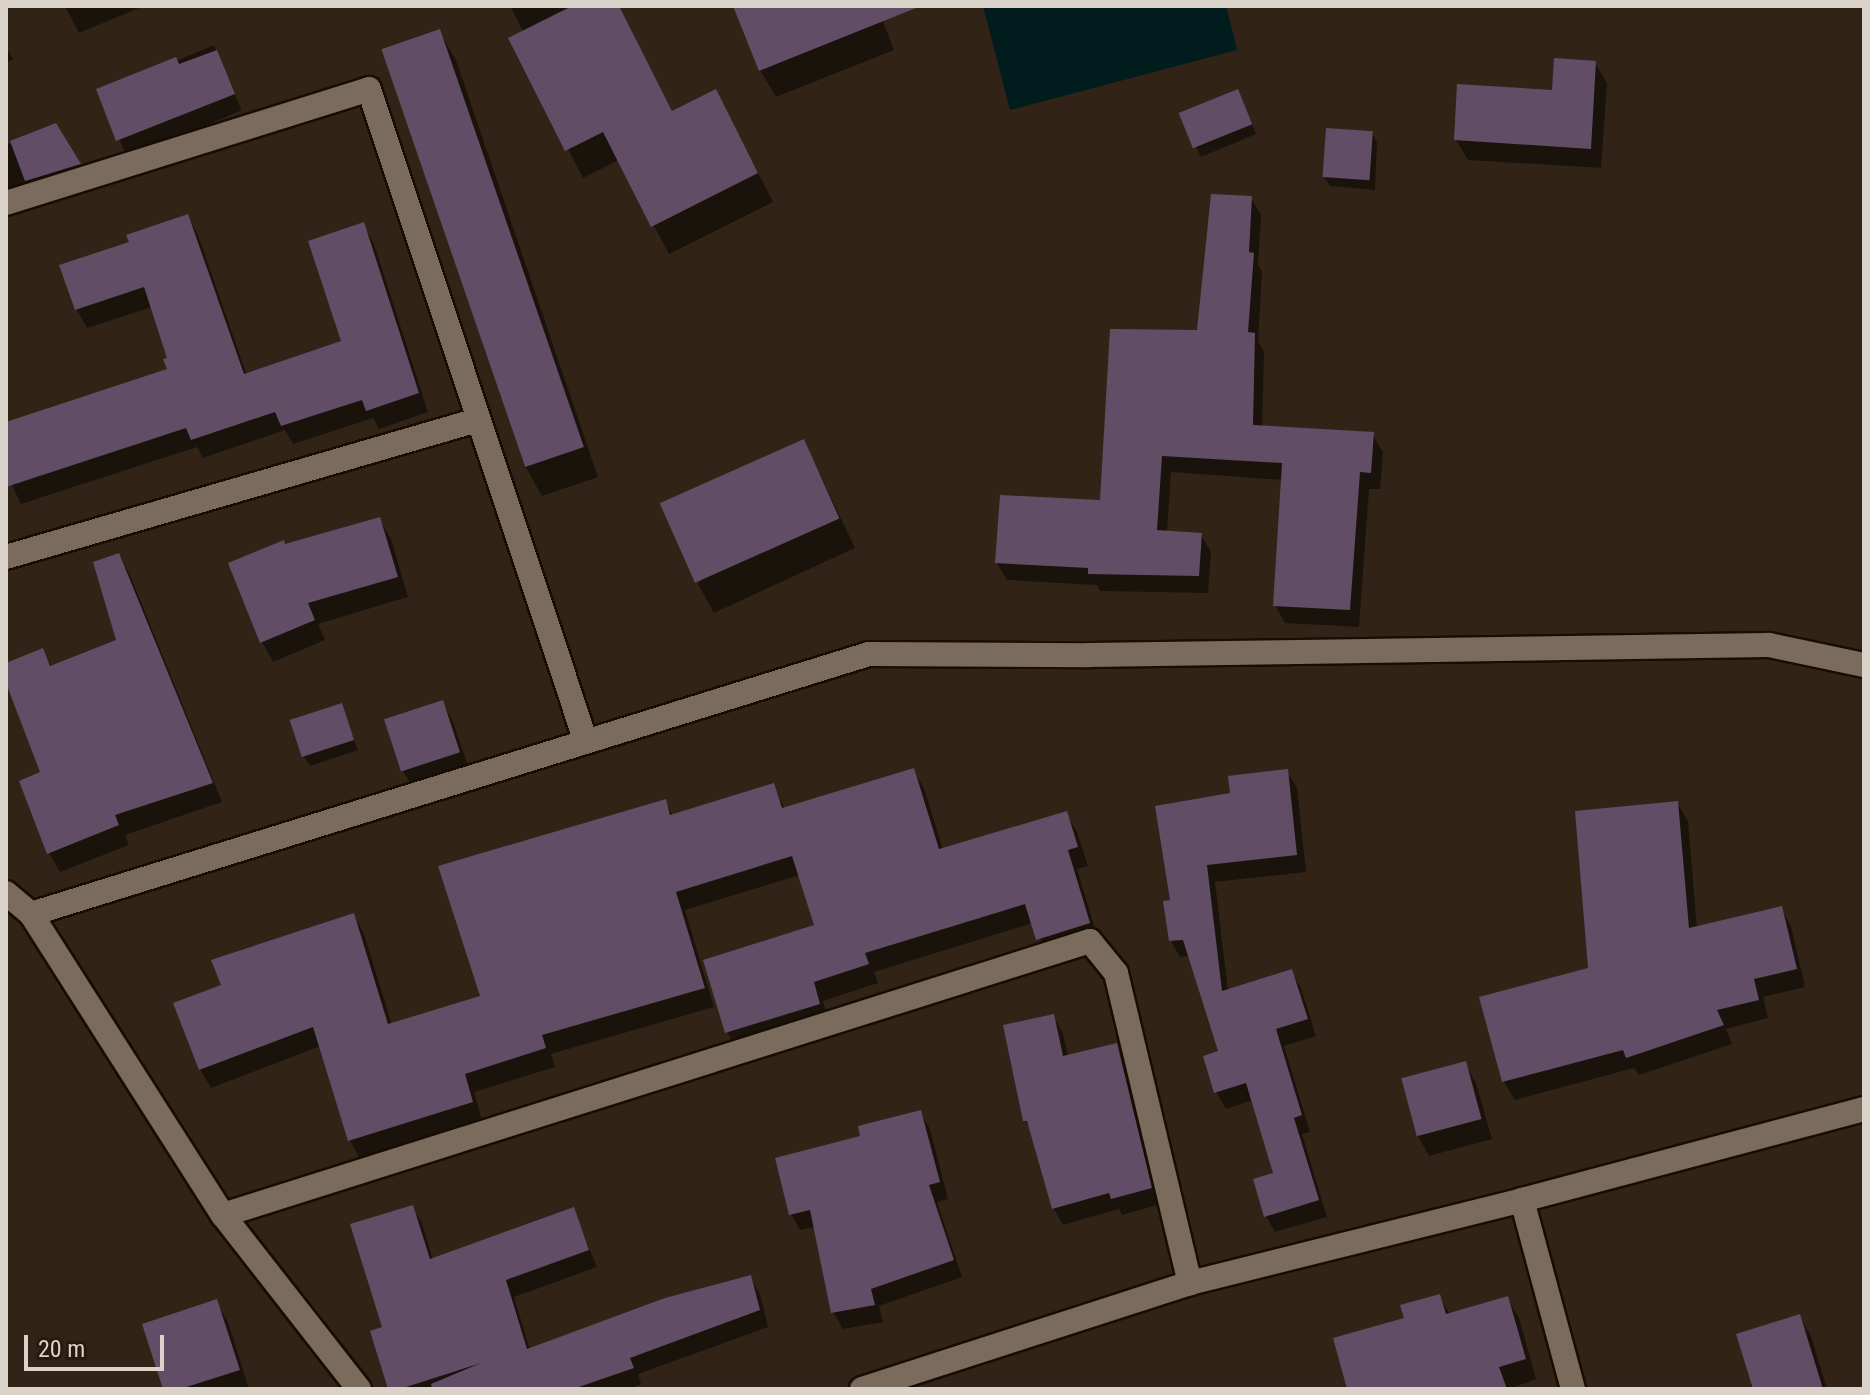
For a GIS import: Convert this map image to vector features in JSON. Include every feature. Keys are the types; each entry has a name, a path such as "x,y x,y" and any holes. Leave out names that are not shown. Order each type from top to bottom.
{"street":[{"path":"6,203 369,89 585,739"},
{"path":"6,557 479,420"},
{"path":"31,914 585,739 869,654 1089,655 1769,645 1864,665"},
{"path":"6,893 31,914 223,1215 359,1389"},
{"path":"223,1215 1090,941 1116,973 1190,1283"},
{"path":"862,1389 1190,1283 1522,1200 1864,1109"},
{"path":"1522,1200 1573,1389"}],"water":[{"path":"983,6 1226,6 1237,50 1010,110"}],"building":[{"path":"572,6 619,6 672,111 716,89 758,173 651,227 603,132 565,151 508,38"},
{"path":"733,6 915,6 916,8 759,71"},
{"path":"440,29 584,447 525,467 381,49"},
{"path":"217,50 235,94 116,141 96,89 176,57 179,64"},
{"path":"1554,58 1596,61 1591,149 1454,140 1457,84 1552,90"},
{"path":"1238,89 1252,124 1193,148 1179,113"},
{"path":"56,123 81,164 25,181 10,141"},
{"path":"1326,128 1373,131 1369,180 1323,177"},
{"path":"1211,194 1252,196 1249,252 1254,253 1248,332 1255,333 1253,425 1374,432 1371,473 1360,472 1350,610 1273,606 1282,463 1162,456 1157,530 1202,533 1199,576 1088,574 1088,568 995,563 1000,495 1100,500 1110,329 1197,330"},
{"path":"188,214 244,374 341,341 308,241 364,222 419,393 366,411 362,400 281,426 275,412 191,440 186,428 6,487 6,422 167,369 163,359 167,358 144,287 75,310 59,265 129,242 126,235"},
{"path":"804,439 839,518 695,583 660,503"},
{"path":"380,517 398,577 308,603 315,620 260,643 228,563 284,540 285,544"},
{"path":"119,553 213,783 115,815 119,825 47,854 19,781 40,772 6,683 6,663 43,648 50,666 116,640 93,562"},
{"path":"443,700 460,752 401,771 384,719"},
{"path":"342,703 354,740 302,757 290,720"},
{"path":"914,768 939,849 1067,811 1078,847 1068,850 1090,923 1036,940 1025,904 865,953 869,964 814,982 820,1004 725,1033 703,960 814,925 792,856 676,892 705,988 542,1035 546,1048 465,1074 473,1102 348,1141 313,1027 199,1070 173,1003 221,985 211,960 354,913 388,1024 480,996 438,866 666,799 670,815 774,783 782,808"},
{"path":"1288,769 1297,855 1207,865 1222,991 1292,969 1308,1019 1276,1029 1302,1115 1294,1118 1319,1200 1264,1217 1253,1179 1273,1173 1246,1083 1214,1093 1203,1056 1218,1051 1183,940 1169,941 1163,901 1170,900 1155,806 1230,793 1228,776"},
{"path":"1678,801 1689,928 1782,906 1797,969 1754,979 1759,1000 1717,1010 1724,1025 1626,1058 1623,1050 1502,1082 1479,997 1588,968 1575,811"},
{"path":"1054,1014 1063,1056 1117,1043 1152,1188 1111,1199 1109,1193 1052,1209 1027,1121 1023,1121 1003,1025"},
{"path":"1466,1061 1482,1119 1417,1136 1401,1078"},
{"path":"921,1110 940,1182 929,1185 954,1260 871,1289 875,1305 831,1313 810,1210 789,1215 775,1158 860,1136 858,1126"},
{"path":"413,1205 430,1259 574,1207 589,1250 506,1280 527,1349 665,1298 751,1275 760,1310 630,1358 634,1368 573,1389 432,1389 431,1384 481,1363 400,1389 388,1389 370,1331 382,1327 350,1224"},
{"path":"1440,1294 1446,1314 1508,1296 1526,1359 1499,1367 1507,1389 1347,1389 1333,1338 1404,1318 1400,1305"},
{"path":"217,1299 240,1370 180,1389 163,1389 142,1324"},
{"path":"1800,1314 1823,1389 1753,1389 1736,1334"}]}
